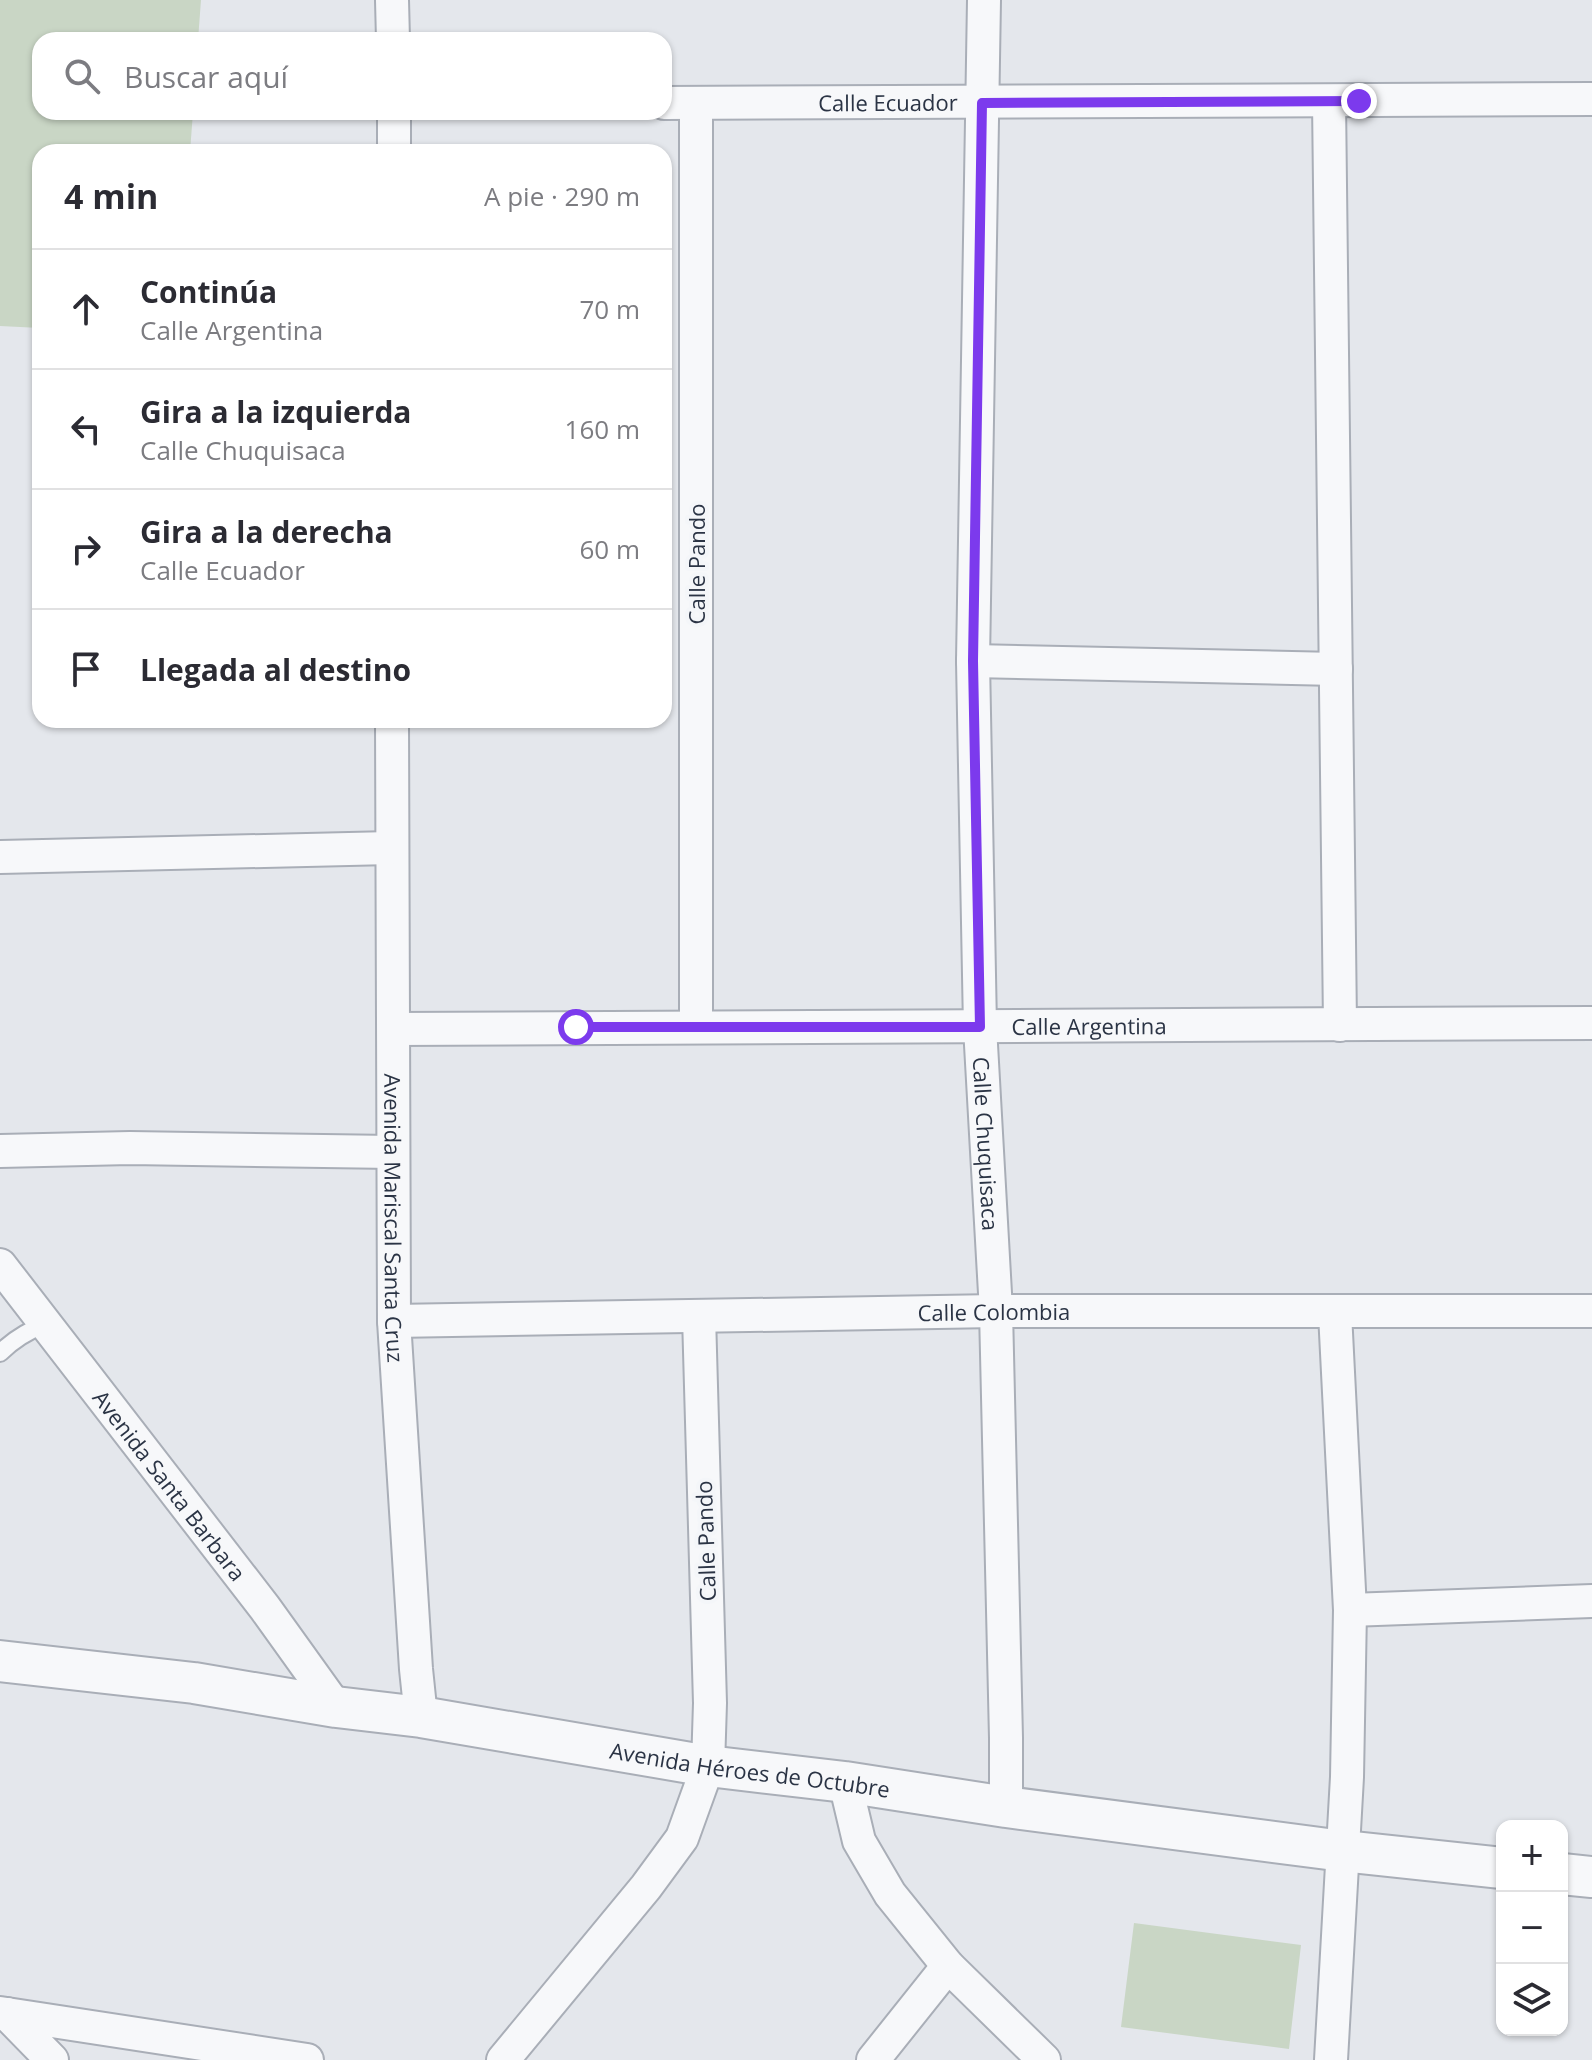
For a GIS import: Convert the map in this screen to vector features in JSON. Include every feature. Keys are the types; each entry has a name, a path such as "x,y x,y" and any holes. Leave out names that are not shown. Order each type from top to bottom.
{"street":[{"path":"392,0 393,32"},
{"name":"Calle Chuquisaca","path":"984,0 973,661 980,1027 996,1311 1006,1807"},
{"name":"Calle Ecuador","path":"680,103 1592,99"},
{"path":"1329,101 1340,1025"},
{"name":"Calle Pando","path":"680,103 696,1026"},
{"path":"394,120 394,144"},
{"path":"973,661 1336,669"},
{"name":"Avenida Mariscal Santa Cruz","path":"392,728 394,1321 421,1717"},
{"path":"0,857 391,848"},
{"name":"Calle Argentina","path":"395,1029 1592,1023"},
{"path":"0,1151 130,1148 393,1152"},
{"name":"Avenida Santa Barbara","path":"0,1265 265,1608 336,1707"},
{"name":"Calle Colombia","path":"394,1321 996,1311 1592,1311"},
{"path":"1331,2060 1343,1851 1350,1610 1335,1313"},
{"name":"Calle Pando","path":"503,2060 646,1887 682,1838 708,1766 710,1703 699,1316"},
{"path":"1350,1610 1592,1601"},
{"name":"Avenida Héroes de Octubre","path":"0,1661 194,1683 336,1707 421,1717 708,1766 1343,1851 1496,1867"},
{"path":"845,1782 859,1841 890,1894 948,1966 1044,2060"},
{"path":"1568,1875 1592,1877"},
{"path":"873,2060 948,1966"},
{"path":"4,2014 149,2049 307,2060"},
{"path":"4,2014 52,2060"}],"lane":[{"path":"0,1353 19,1336 46,1324"}],"green space":[{"path":"0,0 201,0 199,32 32,32 32,120 192,120 191,144 32,144 32,328 0,326"},
{"path":"1134,1923 1301,1945 1289,2049 1121,2027"}],"route":[{"path":"576,1027 980,1027 973,661 982,103 1359,101"}]}
